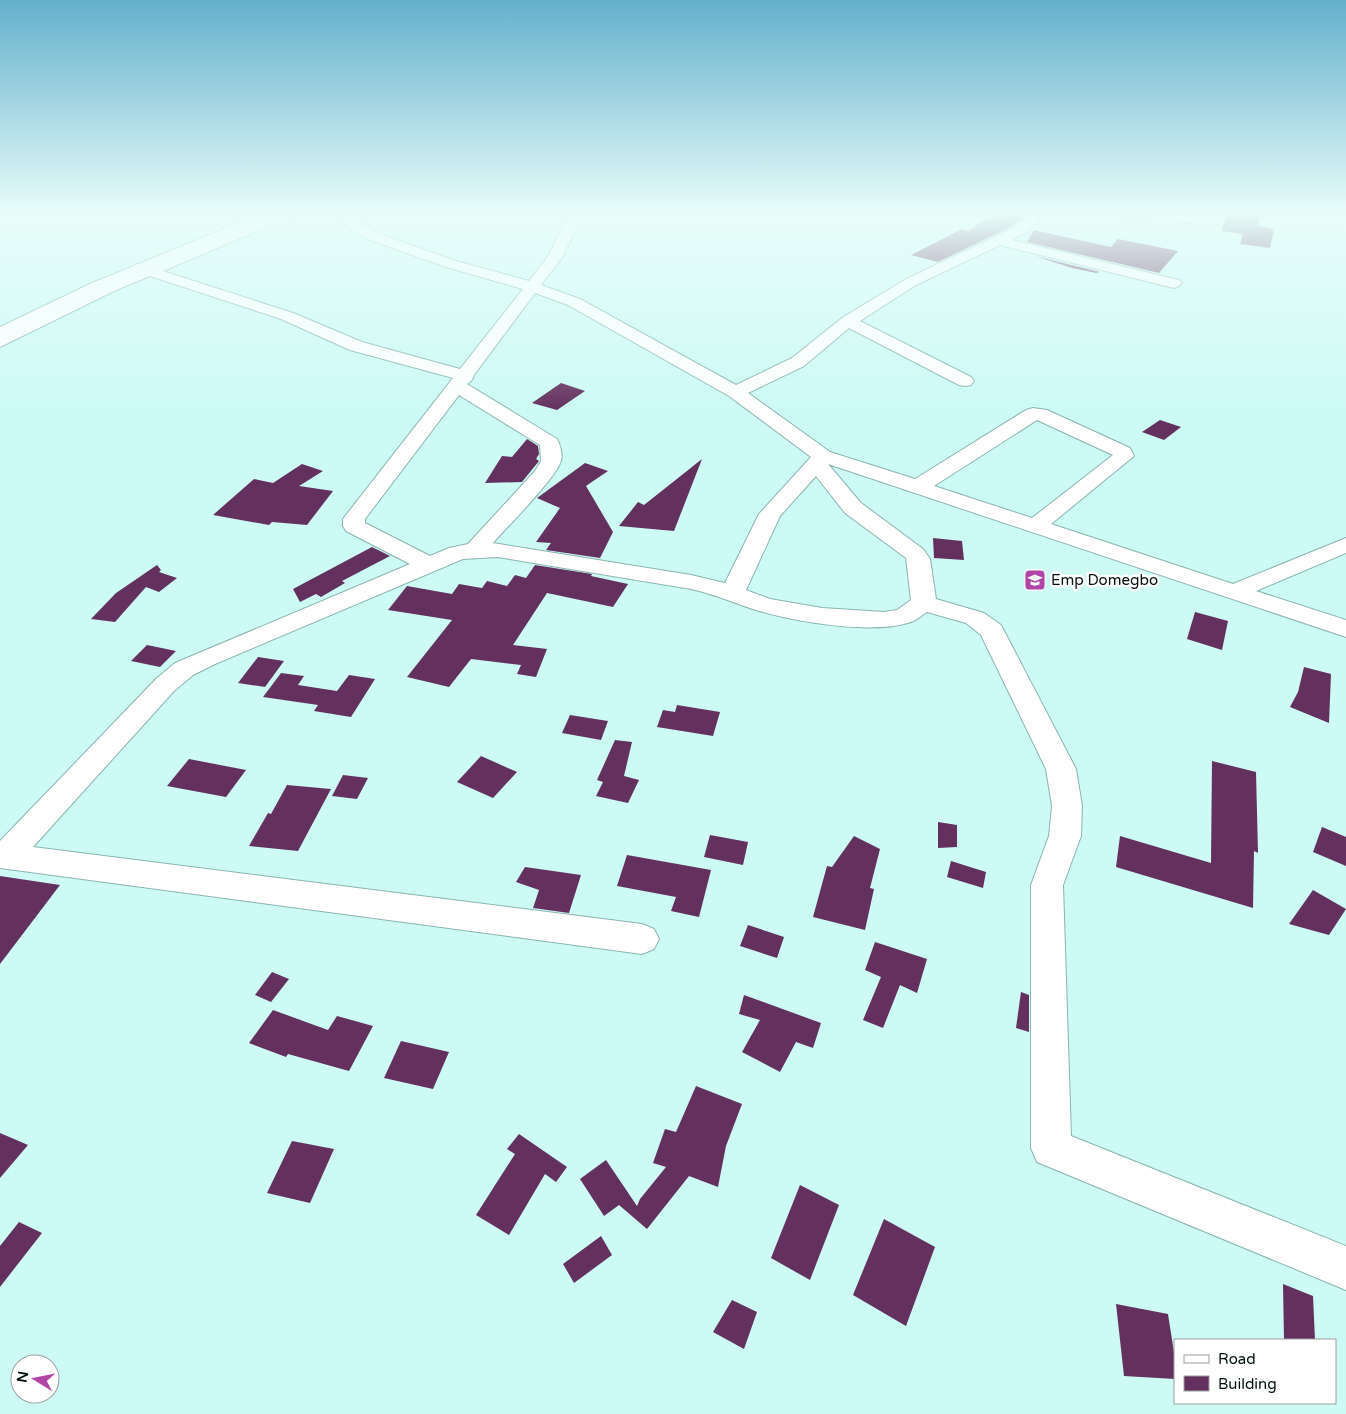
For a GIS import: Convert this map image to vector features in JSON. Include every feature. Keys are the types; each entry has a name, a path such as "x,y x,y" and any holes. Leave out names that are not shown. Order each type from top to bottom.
{"main road":[{"path":"0,334 82,293 122,278"},
{"path":"0,342 128,278"},
{"path":"169,278 286,316 356,346 462,381 550,443 551,461 543,474 475,550"},
{"path":"501,278 574,302 735,392 820,460 853,508 915,554 918,559 924,603"},
{"path":"427,564 354,526 354,519 540,278"},
{"path":"735,392 798,362 848,321 919,278"},
{"path":"1153,278 1174,283"},
{"path":"848,321 965,381"},
{"path":"917,487 1033,414 1040,414 1123,452 1124,456 1036,526"},
{"path":"820,460 917,487 1346,629"},
{"path":"732,594 770,514 820,460"},
{"path":"1234,592 1346,545"},
{"path":"3,855 164,685 184,669 427,564 457,553 475,550 498,550 691,582 712,586 765,605 822,616 884,620 905,616 924,603"},
{"path":"924,603 975,618 992,631 1061,769 1067,806 1065,836 1047,886 1051,1148 1346,1268"},
{"path":"3,855 642,939"}],"building":[{"path":"561,383 585,391 557,410 532,403"},
{"path":"1160,420 1181,427 1164,440 1142,432"},
{"path":"527,439 538,446 539,454 536,459 539,461 522,482 485,483 502,456 512,457"},
{"path":"702,459 674,531 619,526 638,502 644,505"},
{"path":"585,463 608,471 586,486 613,532 600,558 546,550 551,543 536,542 560,508 537,498"},
{"path":"302,464 323,471 299,486 333,491 307,525 272,522 269,525 213,515 254,479 273,483"},
{"path":"933,538 962,541 964,560 934,558"},
{"path":"372,547 390,556 342,581 345,583 321,597 316,594 300,602 293,589"},
{"path":"157,565 161,570 159,572 177,578 159,592 146,587 115,622 91,619 116,593"},
{"path":"535,565 592,574 591,576 628,584 613,607 547,593 513,645 547,649 536,677 517,674 521,665 471,659 449,687 407,677 452,620 388,610 407,586 452,594 459,584 482,588 487,581 507,586 515,575 526,578"},
{"path":"1195,612 1228,621 1222,650 1187,639"},
{"path":"147,645 176,651 160,667 131,661"},
{"path":"258,657 284,661 265,687 238,683"},
{"path":"1304,667 1331,674 1329,723 1290,707 1298,692"},
{"path":"281,673 304,676 298,685 337,691 349,675 375,679 351,717 314,711 318,705 263,697"},
{"path":"677,705 720,712 713,736 657,727 663,710 675,712"},
{"path":"570,715 608,721 601,740 562,733"},
{"path":"615,740 632,742 624,776 639,780 628,803 596,796 603,782 597,780"},
{"path":"481,756 517,772 493,798 457,782"},
{"path":"189,759 246,770 226,797 167,786"},
{"path":"1212,761 1256,772 1258,853 1254,851 1253,908 1116,867 1120,836 1211,863"},
{"path":"343,775 368,778 357,799 332,796"},
{"path":"287,785 331,789 298,851 249,846 268,813 271,814"},
{"path":"938,822 957,825 957,847 938,848"},
{"path":"1322,827 1346,837 1346,866 1313,852"},
{"path":"710,835 748,842 743,865 704,857"},
{"path":"854,836 880,849 870,888 874,889 865,930 813,917 827,866 832,867"},
{"path":"627,855 711,870 699,917 671,911 676,897 617,886"},
{"path":"951,861 986,872 983,888 947,877"},
{"path":"525,867 581,875 569,913 533,908 539,890 516,882"},
{"path":"0,876 60,885 0,964"},
{"path":"1313,890 1346,909 1329,935 1289,924"},
{"path":"748,925 784,937 777,958 740,946"},
{"path":"875,942 927,959 917,993 900,985 883,1028 863,1020 881,977 865,970"},
{"path":"272,972 289,979 271,1002 255,995"},
{"path":"1021,992 1029,995 1029,1032 1016,1028"},
{"path":"744,995 821,1023 813,1048 796,1042 780,1072 742,1052 760,1020 739,1014"},
{"path":"273,1010 328,1030 337,1016 373,1026 349,1071 288,1054 286,1057 249,1043"},
{"path":"401,1041 449,1052 433,1089 384,1078"},
{"path":"696,1086 742,1104 726,1146 718,1187 689,1176 647,1229 619,1205 604,1216 580,1179 606,1160 637,1206 640,1199 666,1167 653,1163 665,1129 676,1132"},
{"path":"0,1133 28,1145 0,1178"},
{"path":"519,1134 567,1167 556,1182 545,1174 509,1235 476,1215 515,1154 507,1149"},
{"path":"292,1141 334,1149 310,1203 267,1193"},
{"path":"800,1185 839,1205 810,1280 771,1258"},
{"path":"884,1219 935,1247 906,1326 853,1295"},
{"path":"19,1222 42,1233 0,1287 0,1246"},
{"path":"601,1236 612,1255 574,1283 563,1264"},
{"path":"1283,1284 1313,1296 1315,1339 1284,1339"},
{"path":"732,1300 757,1312 744,1349 713,1332"},
{"path":"1116,1304 1168,1314 1174,1353 1174,1379 1124,1376"}],"place":[{"name":"Emp Domegbo","path":"1035,580"}]}
